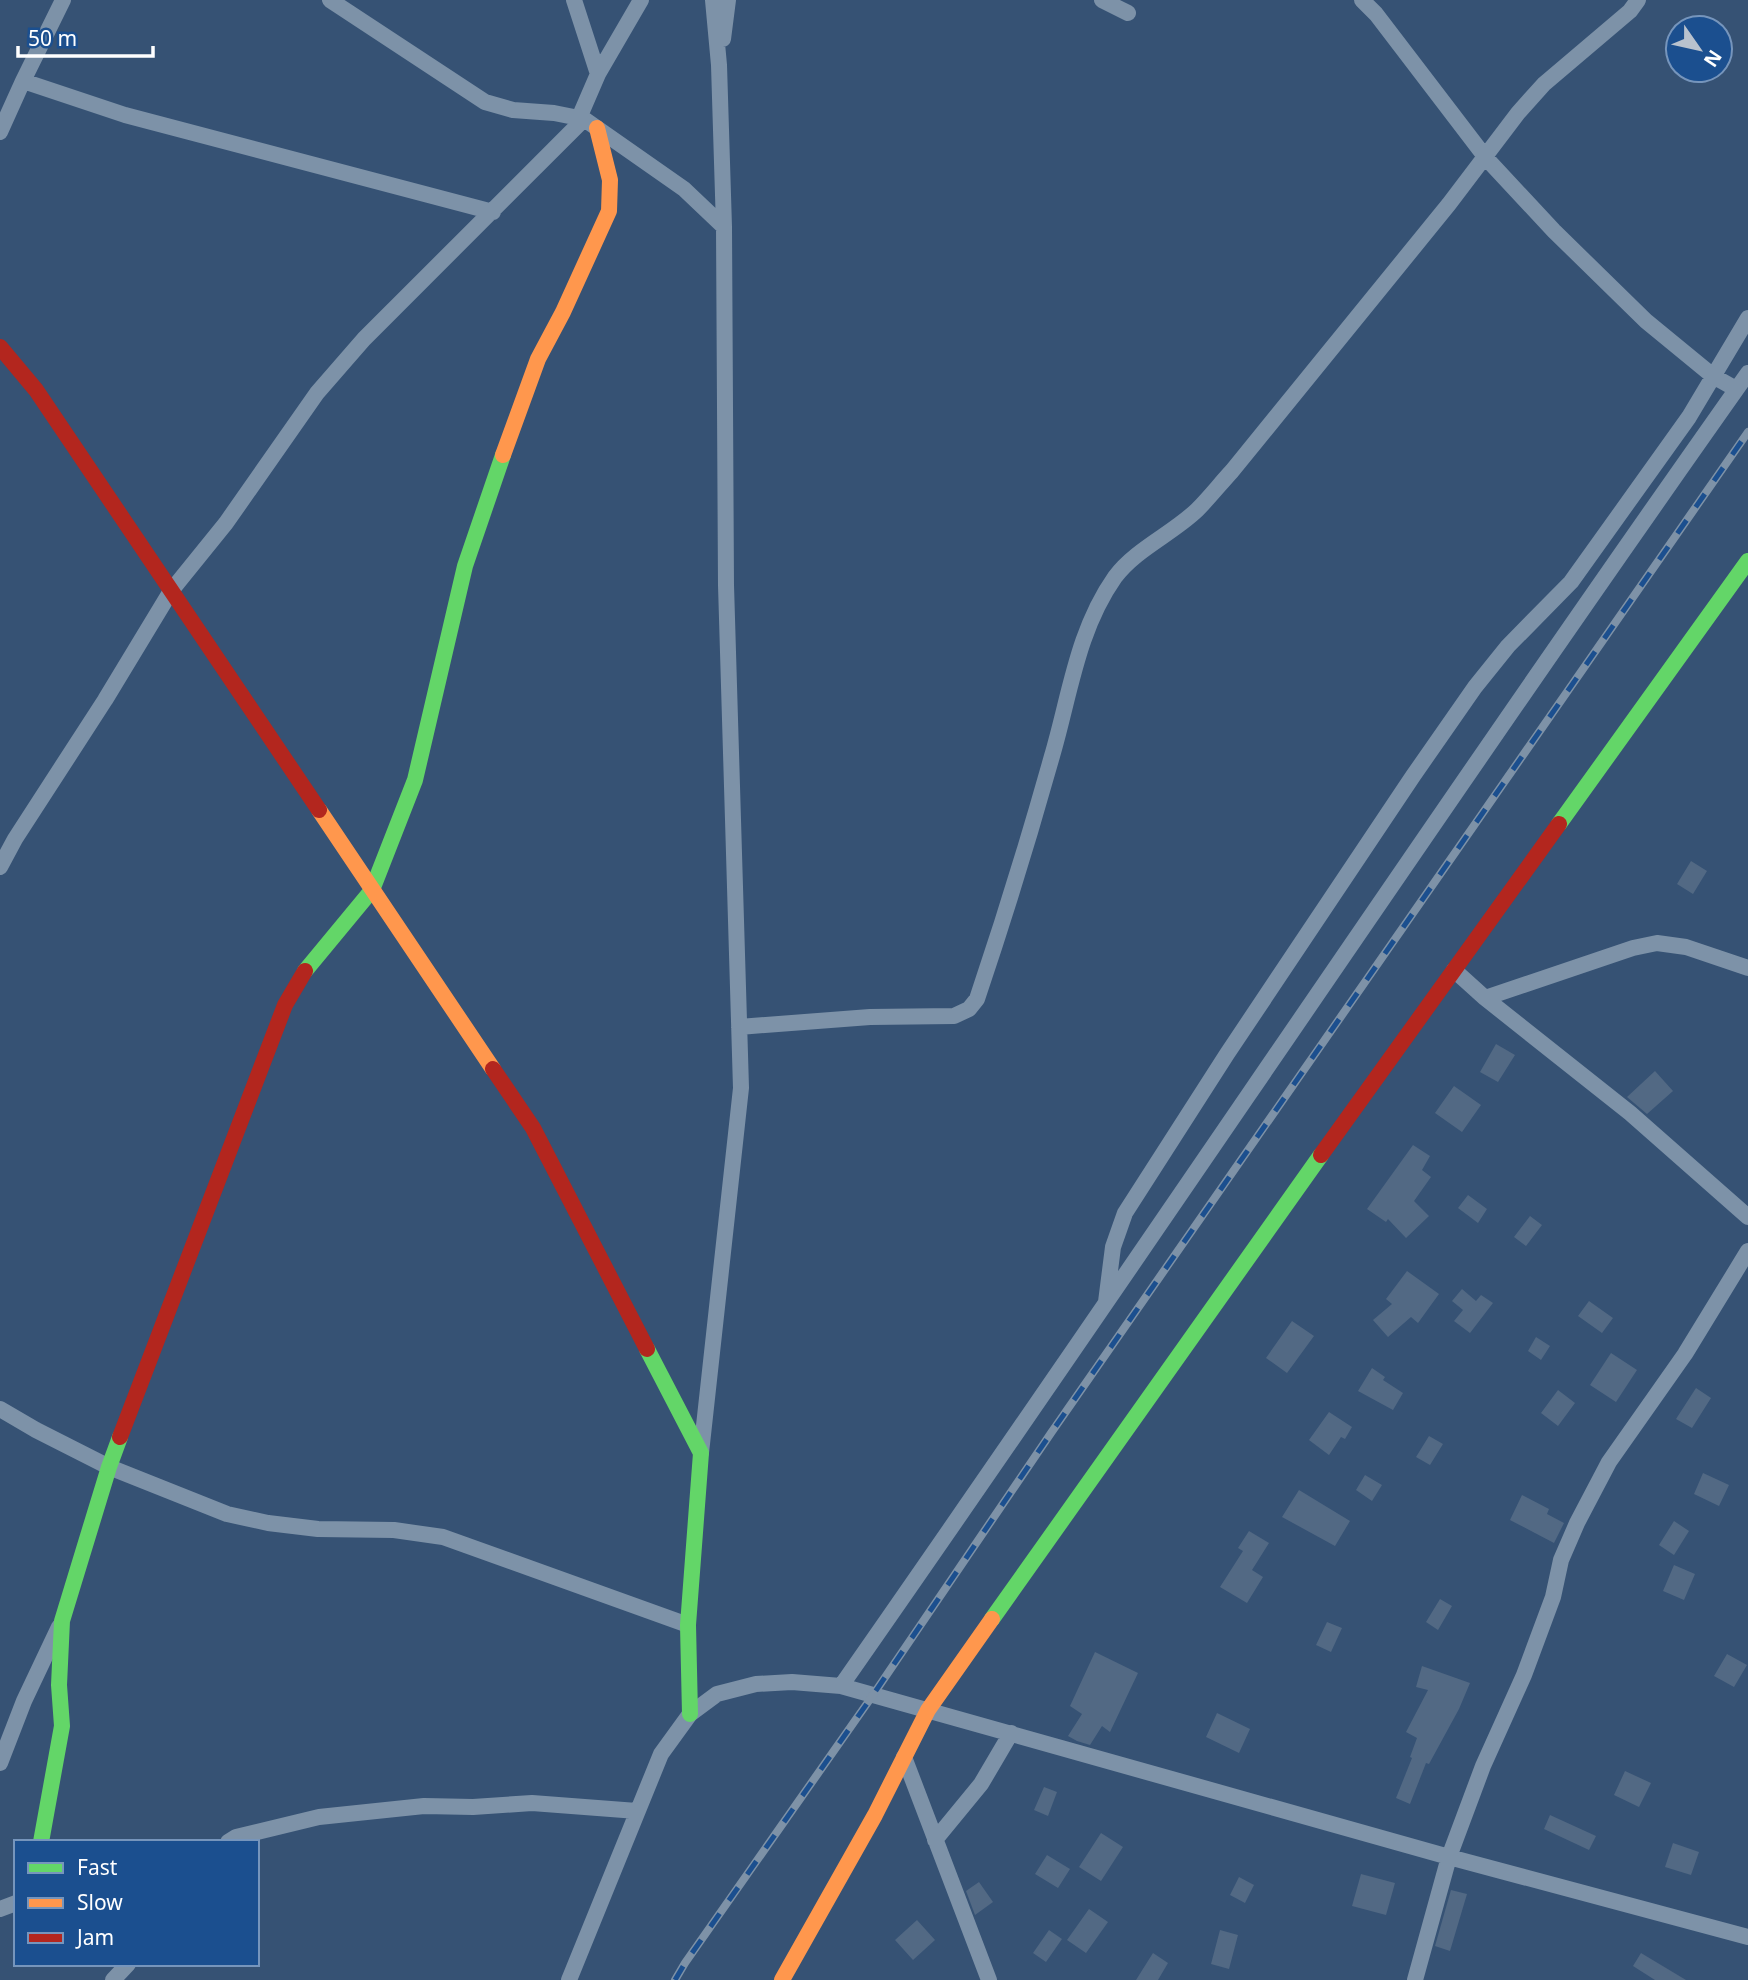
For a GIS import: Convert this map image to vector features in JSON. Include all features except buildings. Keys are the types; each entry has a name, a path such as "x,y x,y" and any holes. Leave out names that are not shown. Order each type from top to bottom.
{"street":[{"path":"0,132 63,0"},
{"path":"330,0 485,102 513,110 587,122 684,190 724,228"},
{"path":"574,0 598,74"},
{"path":"0,867 171,591 226,523 317,393 364,340 587,122 598,74 641,0"},
{"path":"690,1714 688,1625 701,1454 741,1088 726,585 724,228 719,65 713,0"},
{"path":"719,65 728,0"},
{"path":"1102,0 1128,13"},
{"path":"1362,0 1486,158 1554,231 1646,321 1713,376 1736,389"},
{"path":"739,1027 870,1017 954,1016 969,1009 977,999 1017,878 1084,634 1103,595 1117,574 1160,537 1196,511 1232,471 1486,158 1518,113 1545,84 1630,11 1638,0"},
{"path":"23,81 125,115 493,212"},
{"path":"0,1763 24,1701 62,1621 109,1467 285,1005 300,978 372,890 415,780 466,566 514,423 538,359 563,312 609,211 610,180 587,122"},
{"path":"1106,1304 1113,1247 1125,1213 1227,1054 1475,687 1508,646 1571,582 1689,417 1748,318"},
{"path":"0,347 36,390 533,1128 701,1454"},
{"path":"841,1686 1575,619 1748,373"},
{"path":"782,1980 874,1815 928,1710 1163,1375 1748,561"},
{"path":"1485,998 1633,948 1657,943 1686,947 1748,968"},
{"path":"1454,970 1485,998 1630,1113 1748,1217"},
{"path":"1415,1980 1448,1857 1483,1766 1524,1675 1553,1597 1561,1560 1577,1523 1609,1462 1685,1354 1748,1251"},
{"path":"0,1409 109,1467 227,1514 268,1523 318,1529 394,1530 443,1538 688,1625"},
{"path":"41,1840 62,1726 59,1685 62,1621"},
{"path":"569,1980 660,1754 690,1714 717,1694 756,1684 792,1682 841,1686 1448,1857 1748,1937"},
{"path":"935,1840 981,1784 1011,1733"},
{"path":"904,1757 989,1980"},
{"path":"232,1840 245,1834 319,1817 424,1806 473,1807 531,1803 637,1811"}],"railway":[{"path":"675,1980 1051,1433 1748,432"}],"traffic: fast":[{"path":"305,971 372,890 415,780 465,566 503,455"},
{"path":"1559,824 1748,561"},
{"path":"992,1619 1321,1155"},
{"path":"647,1349 701,1453 688,1625 690,1714"},
{"path":"41,1840 62,1726 59,1685 62,1621 120,1437"}],"traffic: slow":[{"path":"503,455 538,359 563,312 609,211 610,180 597,128"},
{"path":"319,810 493,1069"},
{"path":"782,1980 875,1815 928,1710 992,1619"}],"traffic: jam":[{"path":"0,347 36,390 319,810"},
{"path":"1321,1155 1559,824"},
{"path":"120,1437 285,1005 305,971"},
{"path":"493,1069 533,1128 647,1349"}]}
